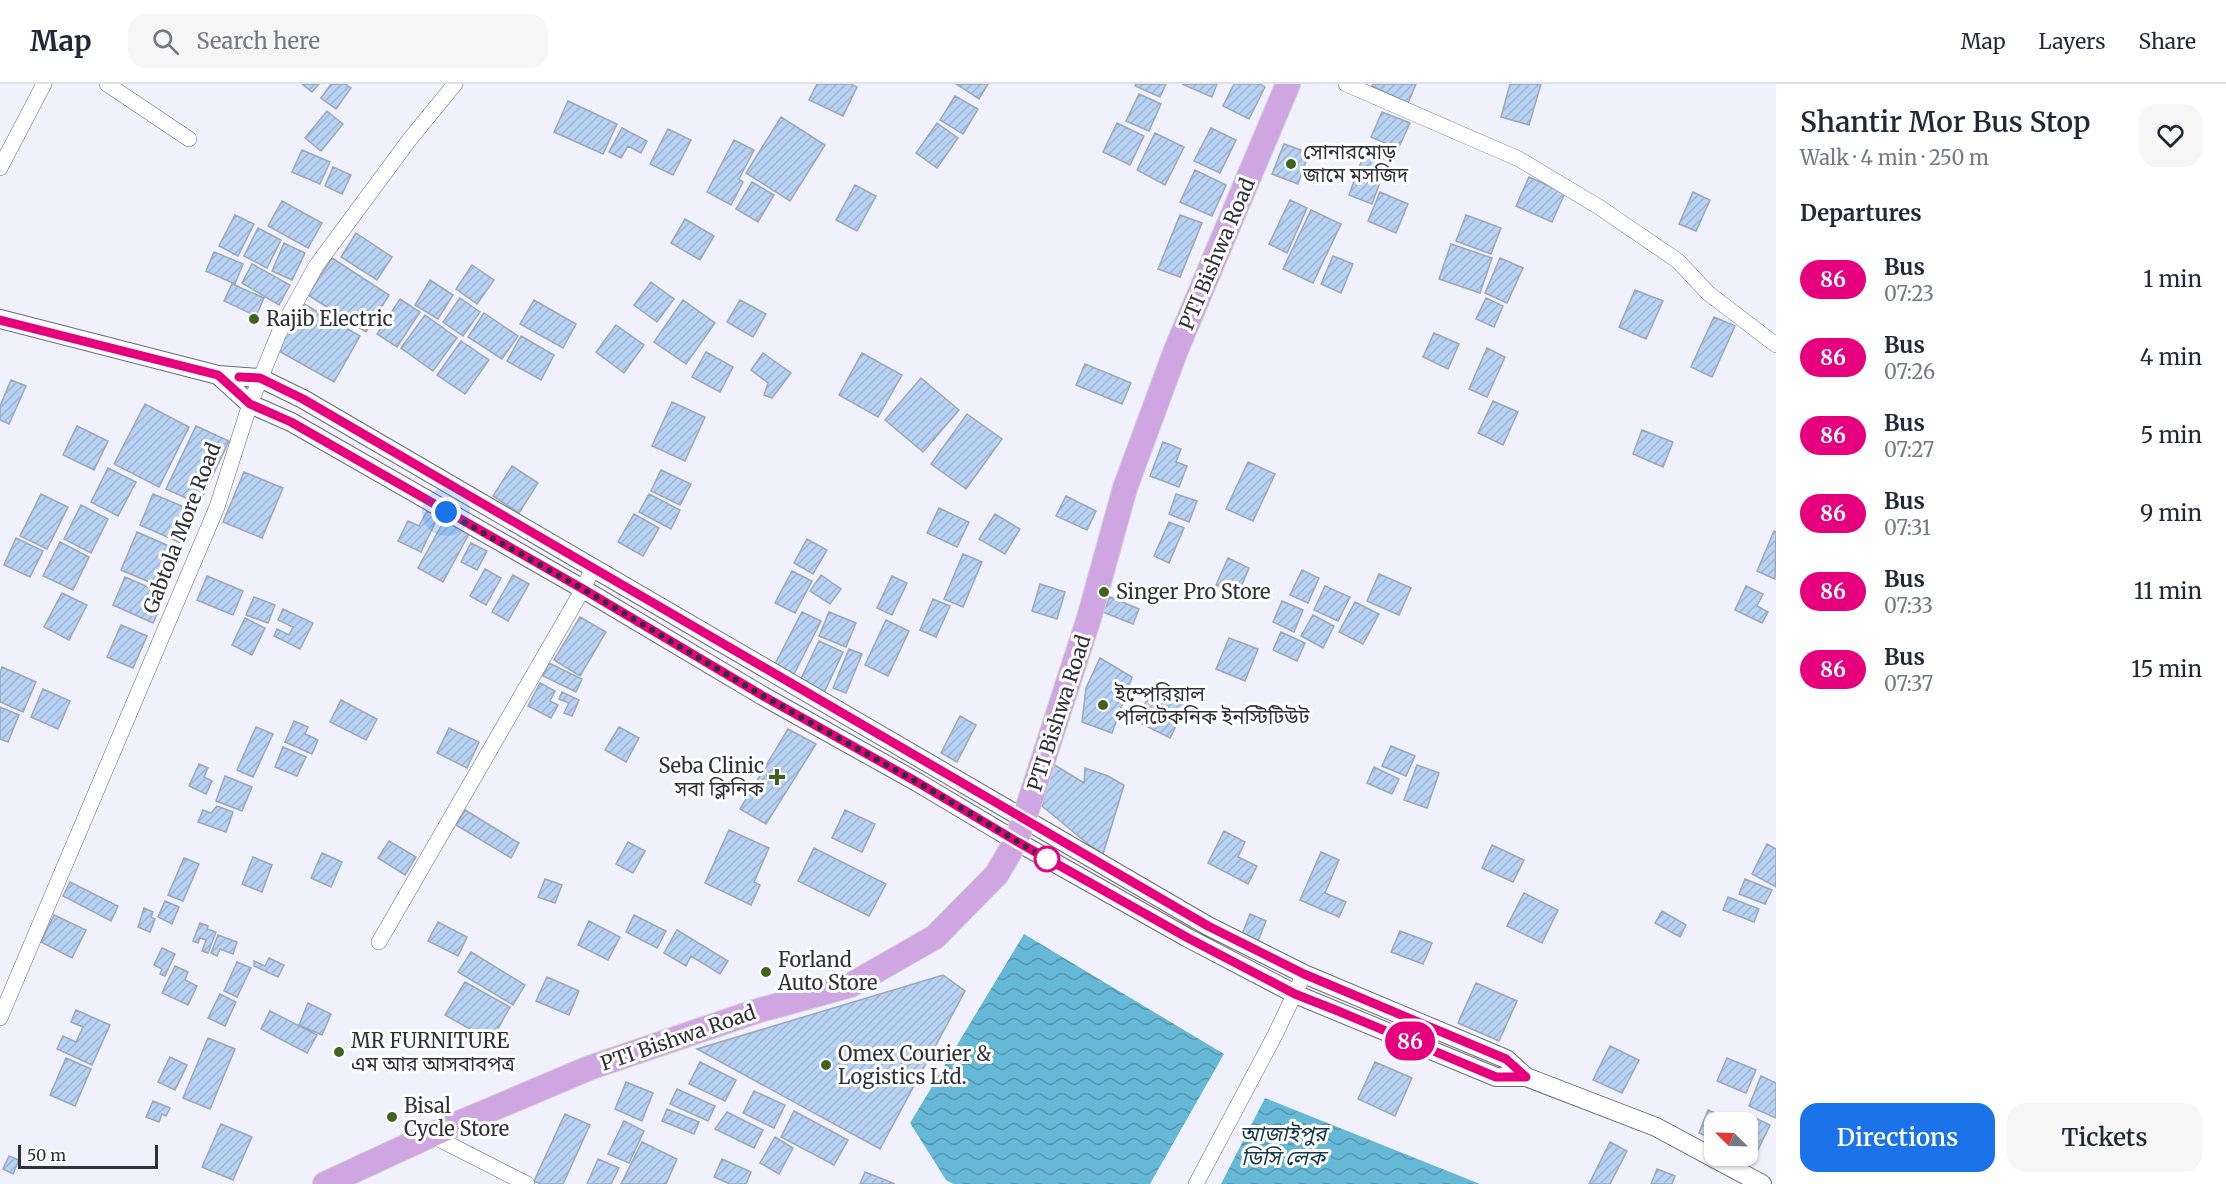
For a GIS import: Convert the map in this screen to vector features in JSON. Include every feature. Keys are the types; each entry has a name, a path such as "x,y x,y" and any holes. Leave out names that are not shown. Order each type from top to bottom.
{"highway":[{"name":"PTI Bishwa Road","path":"325,1184 431,1135 589,1068 757,1011 851,985 934,937 997,874 1016,841 1024,819 1089,618 1125,488 1176,350 1286,85"}],"street":[{"path":"0,168 44,84"},
{"path":"108,84 189,139"},
{"name":"Gabtola More Road","path":"0,1017 216,507 250,404 279,333 316,266 410,139 455,84"},
{"path":"1346,84 1519,159 1599,207 1678,261 1708,293 1776,345"},
{"path":"0,320 218,375 260,378 303,399 1208,926 1304,974 1506,1059 1526,1077 1656,1127 1762,1184"},
{"path":"218,375 250,404 291,422 583,589 728,676 1188,938 1295,994 1496,1077 1526,1077"},
{"path":"379,942 583,589 592,568"},
{"path":"728,676 740,654"},
{"path":"1196,1184 1304,974"},
{"path":"431,1135 527,1184"}],"water":[{"path":"1024,934 1224,1054 1150,1184 953,1184 946,1180 910,1123"},
{"name":"আজাইপুর ডিসি লেক","path":"1265,1098 1480,1184 1221,1184"}],"building":[{"path":"302,84 319,84 312,92"},
{"path":"331,84 345,84 351,88 336,109 321,98"},
{"path":"817,84 851,84 857,87 843,116 809,100"},
{"path":"956,84 988,84 979,99"},
{"path":"1136,84 1166,84 1160,97 1135,86"},
{"path":"1182,84 1217,84 1212,97"},
{"path":"1234,84 1260,84 1265,87 1249,119 1223,106"},
{"path":"1373,84 1416,84 1408,103 1372,86"},
{"path":"1510,84 1541,84 1529,125 1501,117"},
{"path":"1139,94 1161,104 1149,131 1126,121"},
{"path":"955,96 978,109 963,134 940,120"},
{"path":"568,101 617,124 603,154 554,132"},
{"path":"327,111 343,124 321,151 305,138"},
{"path":"1382,112 1410,123 1398,149 1371,137"},
{"path":"781,117 825,145 790,201 746,173"},
{"path":"937,123 958,138 937,168 916,153"},
{"path":"1117,123 1144,136 1130,165 1103,152"},
{"path":"622,128 647,141 641,153 628,146 621,158 609,152"},
{"path":"1211,128 1236,140 1220,173 1194,161"},
{"path":"668,129 691,140 673,175 650,164"},
{"path":"1155,133 1184,147 1165,185 1137,170"},
{"path":"734,140 754,150 739,179 743,182 731,205 707,192"},
{"name":"সোনারমোড় জামে মসজিদ","path":"1284,144 1309,153 1298,184 1272,174"},
{"path":"1367,146 1390,155 1372,204 1349,195"},
{"path":"302,150 330,162 320,184 292,172"},
{"path":"333,167 351,175 342,194 325,186"},
{"path":"1195,170 1226,185 1212,216 1180,202"},
{"path":"1529,177 1565,193 1552,222 1516,206"},
{"path":"752,182 774,195 758,222 736,209"},
{"path":"855,185 876,196 857,231 836,220"},
{"path":"1380,192 1408,204 1396,233 1368,221"},
{"path":"1693,192 1710,200 1696,231 1679,224"},
{"path":"1290,200 1307,208 1287,253 1269,244"},
{"path":"282,201 322,223 308,248 268,226"},
{"path":"1311,210 1341,224 1313,283 1283,269"},
{"path":"235,215 254,224 238,256 219,246"},
{"path":"1180,215 1202,223 1180,277 1158,269"},
{"path":"1466,215 1501,228 1491,254 1456,241"},
{"path":"685,219 714,236 700,260 671,243"},
{"path":"258,228 281,240 267,268 244,256"},
{"path":"356,233 392,257 377,280 341,257"},
{"path":"284,243 305,253 292,280 272,271"},
{"path":"1451,244 1492,258 1480,293 1439,279"},
{"path":"214,252 243,264 235,284 206,271"},
{"path":"1333,256 1353,264 1341,293 1321,284"},
{"path":"332,258 389,295 366,332 308,295"},
{"path":"1500,258 1523,268 1507,303 1485,293"},
{"path":"252,264 290,285 279,305 242,283"},
{"path":"472,265 494,280 477,304 456,289"},
{"path":"430,280 453,295 438,319 415,305"},
{"path":"651,282 674,299 657,322 634,305"},
{"path":"232,284 264,298 256,316 224,301"},
{"path":"1635,290 1663,301 1646,339 1619,327"},
{"path":"460,298 480,312 463,336 443,322"},
{"path":"1486,298 1503,306 1494,327 1476,319"},
{"path":"400,299 420,312 397,347 377,334"},
{"path":"534,300 576,324 563,348 520,324"},
{"path":"683,300 715,323 686,364 654,342"},
{"path":"740,300 766,314 753,337 727,322"},
{"path":"304,304 360,336 334,382 277,350"},
{"path":"484,313 518,336 502,359 468,337"},
{"path":"425,315 457,338 433,371 401,348"},
{"path":"1714,317 1735,326 1712,377 1691,367"},
{"path":"616,325 644,345 624,373 596,352"},
{"path":"1434,333 1459,344 1448,369 1423,357"},
{"path":"521,336 554,355 541,380 507,361"},
{"path":"461,341 489,360 465,394 437,375"},
{"path":"1487,348 1505,357 1487,397 1469,389"},
{"path":"706,352 733,367 720,392 692,377"},
{"path":"763,353 791,373 772,398 764,395 768,383 751,370"},
{"path":"862,353 902,375 878,417 839,395"},
{"path":"1085,364 1131,383 1122,404 1076,385"},
{"path":"921,378 959,410 923,452 885,420"},
{"path":"11,380 26,386 9,424 0,420 0,406"},
{"path":"1493,401 1518,412 1503,445 1478,433"},
{"path":"672,402 705,417 685,461 652,446"},
{"path":"145,404 189,427 159,487 114,464"},
{"path":"967,414 1002,439 966,489 931,464"},
{"path":"77,426 108,441 94,470 63,455"},
{"path":"196,426 229,441 199,504 166,489"},
{"path":"1642,430 1673,442 1663,467 1633,454"},
{"path":"1163,442 1181,449 1176,462 1187,466 1179,487 1150,476"},
{"path":"1248,462 1275,474 1253,521 1226,509"},
{"path":"512,466 538,483 519,513 493,496"},
{"path":"108,468 136,482 118,516 91,502"},
{"path":"661,470 691,484 680,505 651,491"},
{"path":"244,472 283,488 262,538 223,522"},
{"path":"41,494 68,507 47,549 20,536"},
{"path":"153,494 194,511 181,543 140,525"},
{"path":"649,494 680,510 671,529 639,512"},
{"path":"1176,494 1197,501 1189,522 1169,514"},
{"path":"1066,496 1096,511 1087,530 1056,516"},
{"path":"81,505 108,519 91,553 64,539"},
{"path":"939,508 969,522 957,547 927,533"},
{"path":"427,511 438,517 421,552 398,541 408,521 419,526"},
{"path":"634,514 659,528 643,556 618,542"},
{"path":"995,514 1020,529 1005,554 979,539"},
{"path":"445,519 470,532 443,582 418,568"},
{"path":"1169,522 1184,528 1169,563 1154,556"},
{"path":"1774,531 1776,532 1775,579 1757,571"},
{"path":"137,532 171,547 154,584 121,570"},
{"path":"16,538 43,551 30,577 4,565"},
{"path":"807,539 827,550 813,574 794,563"},
{"path":"60,542 89,557 73,590 43,576"},
{"path":"471,543 487,551 477,570 461,562"},
{"path":"963,554 982,562 963,607 944,599"},
{"path":"1228,558 1249,568 1238,594 1216,585"},
{"path":"485,569 501,578 486,605 470,596"},
{"path":"1302,570 1319,578 1308,603 1290,595"},
{"path":"792,571 812,581 795,613 775,603"},
{"path":"1379,574 1411,588 1399,615 1367,601"},
{"path":"513,575 529,584 508,621 492,612"},
{"path":"821,575 841,589 830,604 810,591"},
{"path":"207,576 243,591 233,615 197,600"},
{"path":"892,576 907,583 892,615 877,608"},
{"path":"125,577 166,595 153,623 113,605"},
{"path":"1040,584 1065,592 1057,619 1032,611"},
{"path":"1325,586 1350,597 1338,621 1314,610"},
{"path":"1746,586 1763,594 1757,606 1768,612 1762,623 1735,610"},
{"path":"62,593 87,605 69,640 44,627"},
{"path":"254,597 275,605 268,623 246,615"},
{"path":"1110,597 1139,609 1133,624 1103,612"},
{"path":"933,599 950,606 936,637 920,630"},
{"path":"1282,601 1303,610 1294,632 1273,622"},
{"path":"1355,602 1379,614 1363,644 1339,632"},
{"path":"283,609 313,623 300,649 274,636 277,629 289,635 293,627 278,620"},
{"path":"802,612 821,621 793,676 774,666"},
{"path":"829,612 856,623 846,647 819,636"},
{"path":"1313,615 1334,626 1323,648 1301,636"},
{"path":"580,617 606,632 580,676 554,660"},
{"path":"245,618 265,628 252,655 232,645"},
{"path":"886,620 909,631 888,676 865,665"},
{"path":"121,625 147,636 133,668 107,657"},
{"path":"1281,632 1305,643 1297,661 1273,650"},
{"path":"1229,638 1258,649 1245,681 1216,669"},
{"path":"819,641 843,652 823,695 799,683"},
{"path":"849,649 862,654 846,693 833,688"},
{"name":"ইম্পেরিয়াল পলিটেকনিক ইনস্টিটিউট","path":"1100,658 1132,677 1112,733 1082,722 1086,688"},
{"path":"549,663 582,679 576,692 543,676"},
{"path":"2,667 36,682 23,712 0,702"},
{"path":"540,683 555,691 550,701 558,705 551,718 528,706"},
{"path":"1154,686 1188,702 1170,738 1136,721"},
{"path":"43,689 70,701 58,729 31,717"},
{"path":"562,692 579,700 572,716 564,713 569,703 559,699"},
{"path":"341,700 377,719 366,740 330,722"},
{"path":"0,707 19,715 8,742 0,739"},
{"path":"960,716 976,725 957,762 941,753"},
{"path":"294,721 308,727 305,734 318,740 312,754 285,742"},
{"path":"256,727 273,734 253,777 237,770"},
{"path":"619,727 639,738 626,762 605,750"},
{"path":"449,728 479,742 467,768 437,753"},
{"name":"Seba Clinic সবা ক্লিনিক","path":"788,729 816,744 766,824 740,809"},
{"path":"1391,746 1415,756 1406,776 1382,766"},
{"path":"283,747 306,757 297,776 275,767"},
{"path":"199,764 208,768 204,777 212,781 206,794 189,786"},
{"path":"1053,764 1084,783 1085,768 1108,776 1124,785 1103,854 1042,806"},
{"path":"1417,765 1439,773 1427,808 1404,800"},
{"path":"1374,767 1399,779 1392,794 1367,783"},
{"path":"225,776 252,787 242,811 216,801"},
{"path":"217,806 233,812 226,832 198,822 203,810 211,813"},
{"path":"465,810 519,843 511,858 456,825"},
{"path":"845,810 875,824 862,852 832,838"},
{"path":"729,830 769,848 754,882 760,885 751,905 705,883"},
{"path":"1224,831 1245,842 1238,857 1257,866 1248,884 1208,863"},
{"path":"389,841 416,857 405,875 378,858"},
{"path":"628,842 645,851 633,873 616,864"},
{"path":"1767,844 1776,849 1776,887 1752,874"},
{"path":"1492,845 1524,860 1513,882 1482,868"},
{"path":"814,848 886,884 869,916 798,881"},
{"path":"1321,852 1339,860 1325,893 1346,902 1339,917 1300,900"},
{"path":"322,853 342,862 331,887 311,878"},
{"path":"253,857 272,865 262,892 242,884"},
{"path":"184,858 199,864 183,901 168,895"},
{"path":"545,879 562,885 555,903 538,897"},
{"path":"1745,879 1772,890 1765,904 1739,894"},
{"path":"70,882 118,906 111,921 63,896"},
{"path":"1524,893 1558,910 1542,943 1507,926"},
{"path":"1728,897 1759,909 1754,922 1723,910"},
{"path":"165,901 179,907 172,924 158,917"},
{"path":"144,908 153,912 151,917 155,919 150,932 138,927"},
{"path":"1662,911 1686,925 1680,937 1655,923"},
{"path":"1250,914 1266,921 1258,941 1242,934"},
{"path":"54,915 86,930 72,958 41,942"},
{"path":"634,915 666,931 657,948 626,932"},
{"path":"589,921 620,937 608,960 578,945"},
{"path":"438,922 467,937 458,956 428,941"},
{"path":"200,923 216,932 208,953 202,951 206,940 200,938 198,943 193,941"},
{"path":"677,930 728,961 720,974 691,956 686,966 664,953"},
{"path":"1400,931 1432,943 1423,964 1391,952"},
{"path":"218,935 237,942 233,954 220,949 217,956 211,953"},
{"path":"162,948 175,954 165,976 160,974 162,969 154,965"},
{"path":"471,952 525,985 513,1005 458,972"},
{"path":"269,958 284,965 278,977 254,966 254,961 265,966"},
{"path":"237,962 251,968 237,997 224,991"},
{"path":"175,966 188,972 185,980 197,986 188,1005 162,993"},
{"name":"Omex Courier & Logistics Ltd.","path":"943,975 965,991 880,1149 697,1049"},
{"path":"547,977 579,991 569,1015 536,1001"},
{"path":"465,982 510,1007 491,1041 445,1015"},
{"path":"1476,983 1517,1001 1499,1041 1458,1023"},
{"path":"220,994 236,1002 225,1026 208,1018"},
{"path":"308,1003 331,1014 322,1035 299,1025"},
{"path":"76,1010 110,1025 92,1065 57,1049 63,1036 76,1042 83,1027 71,1022"},
{"path":"270,1011 317,1035 307,1053 261,1029"},
{"path":"208,1038 235,1049 210,1109 183,1098"},
{"path":"1610,1046 1639,1060 1622,1093 1593,1080"},
{"path":"170,1057 187,1065 175,1090 158,1082"},
{"path":"66,1058 91,1069 75,1106 50,1095"},
{"path":"1727,1058 1756,1070 1746,1093 1717,1081"},
{"path":"700,1062 736,1080 725,1101 689,1084"},
{"path":"1375,1062 1412,1078 1395,1116 1358,1099"},
{"path":"1761,1076 1776,1083 1776,1118 1749,1106"},
{"path":"626,1082 653,1093 642,1121 615,1109"},
{"path":"677,1089 715,1106 708,1121 670,1104"},
{"path":"754,1091 785,1105 774,1128 743,1113"},
{"path":"153,1101 170,1108 166,1116 162,1114 159,1122 146,1117"},
{"path":"667,1109 699,1122 694,1134 662,1121"},
{"path":"794,1111 848,1140 834,1165 781,1137"},
{"path":"727,1112 763,1130 754,1148 715,1129"},
{"path":"565,1114 590,1125 563,1184 541,1184 534,1181"},
{"path":"1758,1119 1770,1125 1758,1150"},
{"path":"1704,1120 1704,1135 1699,1133"},
{"path":"624,1121 644,1131 629,1163 608,1154"},
{"path":"221,1124 252,1137 233,1180 202,1167"},
{"path":"775,1137 793,1148 779,1174 760,1163"},
{"path":"642,1142 677,1159 666,1184 621,1184"},
{"path":"1610,1142 1627,1151 1610,1184 1589,1184"},
{"path":"9,1156 19,1160 13,1174 3,1169"},
{"path":"598,1159 619,1168 611,1184 587,1184"},
{"path":"722,1159 751,1172 746,1184 730,1184 714,1177"},
{"path":"1657,1169 1675,1176 1672,1184 1651,1184"},
{"path":"865,1172 895,1184 860,1184"}],"bus line":[{"name":"86","path":"0,320 218,375 250,404 291,422 583,589 763,696 1188,938 1295,994 1496,1077 1526,1077 1506,1059 1304,974 1208,926 303,399 260,378 239,377"}],"place":[{"name":"সোনারমোড় জামে মসজিদ","path":"1291,164"},
{"name":"Rajib Electric","path":"254,319"},
{"name":"Singer Pro Store","path":"1104,592"},
{"name":"ইম্পেরিয়াল পলিটেকনিক ইনস্টিটিউট","path":"1103,705"},
{"name":"Seba Clinic সবা ক্লিনিক","path":"777,777"},
{"name":"Forland Auto Store","path":"766,972"},
{"name":"MR FURNITURE এম আর আসবাবপত্র","path":"339,1052"},
{"name":"Omex Courier & Logistics Ltd.","path":"826,1065"},
{"name":"Bisal Cycle Store","path":"392,1117"}],"route":[{"path":"446,512 583,589 763,696 917,782 1054,863 1047,859"}]}
